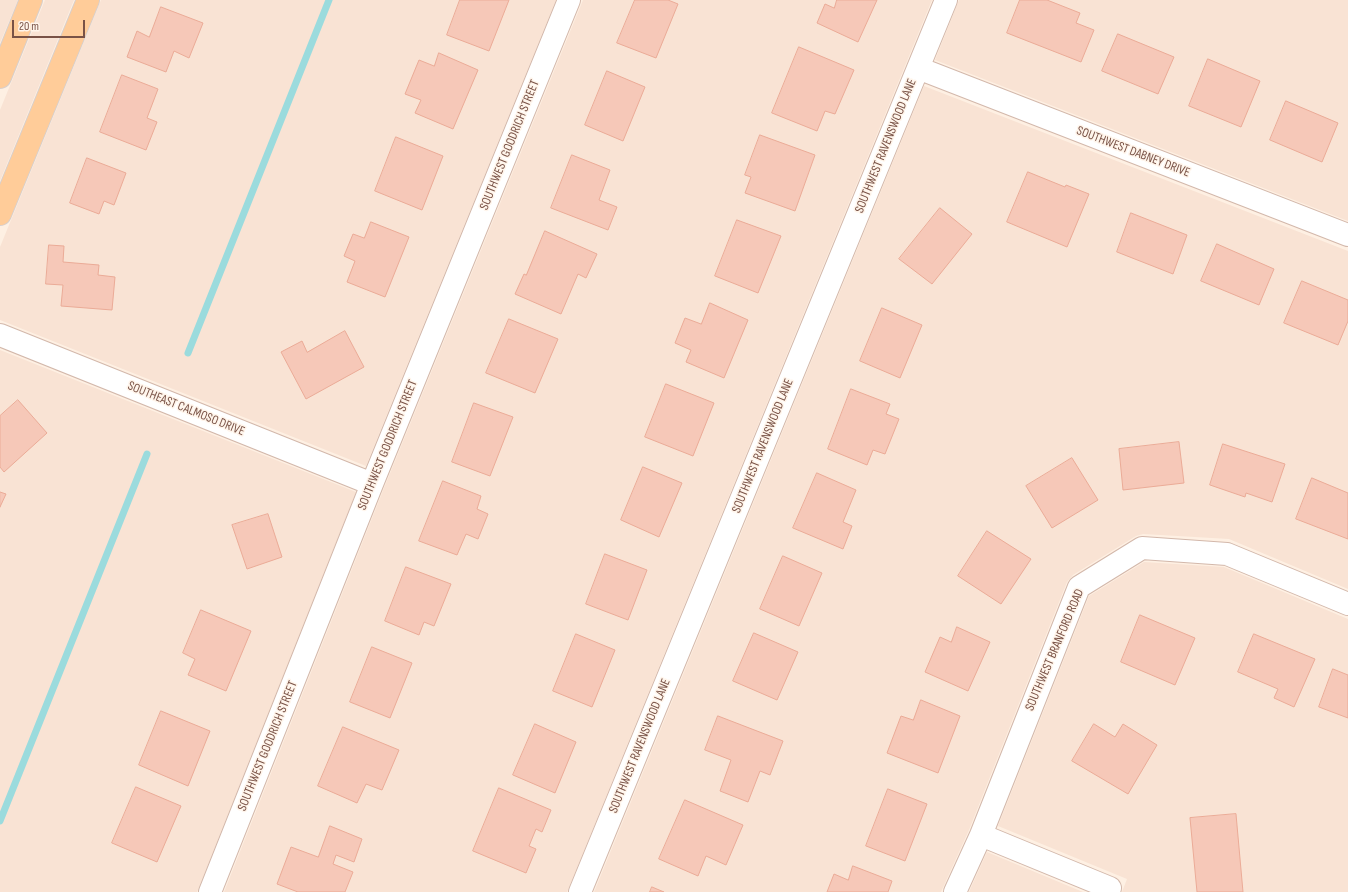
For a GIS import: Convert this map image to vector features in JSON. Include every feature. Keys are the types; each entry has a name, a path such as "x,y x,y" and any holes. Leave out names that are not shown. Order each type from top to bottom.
{"main road":[{"path":"0,77 31,0"},
{"path":"0,214 88,0"}],"street":[{"name":"SOUTHWEST GOODRICH STREET","path":"210,892 372,484 569,0"},
{"name":"SOUTHWEST RAVENSWOOD LANE","path":"580,892 946,0"},
{"name":"SOUTHWEST DABNEY DRIVE","path":"918,68 1348,236"},
{"name":"SOUTHEAST CALMOSO DRIVE","path":"0,335 372,484"},
{"name":"SOUTHWEST BRANFORD ROAD","path":"955,892 981,835 1079,586 1142,548 1149,548 1227,554 1348,604"},
{"path":"981,835 1110,888"}],"shaded area":[{"path":"0,0 18,0 0,43"},
{"path":"45,0 74,0 0,181 0,110"},
{"path":"101,0 556,0 366,466 0,320 0,247"},
{"path":"583,0 932,0 567,892 224,892 384,488"},
{"path":"959,0 1348,0 1348,221 935,60"},
{"path":"924,86 1348,251 1348,589 1229,539 1143,534 1136,536 1073,575 1067,582 969,830 941,892 594,892"},
{"path":"0,350 356,492 197,892 0,892"},
{"path":"1144,562 1224,567 1348,619 1348,892 1122,892 1127,879 998,826 1089,596"},
{"path":"987,852 1083,892 969,892"}],"building":[{"path":"460,0 509,0 489,51 447,35"},
{"path":"635,0 668,0 678,4 656,58 617,43"},
{"path":"837,0 877,0 858,42 817,23 825,4 834,8"},
{"path":"1020,0 1047,0 1080,13 1076,23 1094,30 1081,62 1007,33"},
{"path":"161,7 203,23 189,58 174,51 166,72 127,57 137,31 149,37"},
{"path":"1118,34 1174,57 1158,94 1102,71"},
{"path":"799,47 854,70 835,114 825,111 817,131 772,113"},
{"path":"439,53 478,70 453,129 415,113 421,100 405,94 419,60 434,66"},
{"path":"1208,59 1260,81 1241,127 1189,106"},
{"path":"607,71 645,87 623,141 585,125"},
{"path":"122,75 158,89 147,118 157,122 146,150 100,132"},
{"path":"1286,101 1338,123 1322,162 1270,140"},
{"path":"760,135 815,155 795,211 745,193 751,177 745,175"},
{"path":"396,137 443,156 422,210 375,191"},
{"path":"572,155 610,170 599,200 617,207 608,230 551,208"},
{"path":"87,158 126,173 114,205 104,201 99,214 70,203"},
{"path":"1028,172 1065,187 1066,185 1089,194 1067,247 1007,222"},
{"path":"940,208 972,234 932,284 899,259"},
{"path":"1131,213 1187,235 1173,274 1117,252"},
{"path":"737,220 781,236 758,293 715,276"},
{"path":"371,222 409,237 385,297 347,282 355,261 344,256 353,234 364,238"},
{"path":"545,231 597,254 586,278 578,274 561,314 515,294 524,274 526,275"},
{"path":"1217,244 1274,269 1259,305 1201,281"},
{"path":"49,245 64,246 63,262 99,265 98,275 115,277 112,310 61,306 63,285 46,284"},
{"path":"1302,281 1348,300 1348,321 1338,345 1284,323"},
{"path":"710,303 748,320 724,378 686,362 691,350 675,343 685,318 701,324"},
{"path":"882,308 922,325 900,378 860,361"},
{"path":"509,319 558,339 535,393 486,373"},
{"path":"345,331 364,367 306,399 281,352 302,341 307,352"},
{"path":"666,384 714,403 693,456 645,437"},
{"path":"851,389 890,404 886,414 899,419 885,454 873,450 867,465 828,449"},
{"path":"18,400 47,433 4,472 0,467 0,416"},
{"path":"474,403 513,417 490,476 452,462"},
{"path":"1179,442 1184,483 1123,490 1119,449"},
{"path":"1223,444 1285,464 1272,502 1246,493 1245,497 1210,485"},
{"path":"1072,458 1098,500 1052,528 1026,486"},
{"path":"643,467 682,483 659,537 621,520"},
{"path":"817,473 856,490 843,522 852,526 843,549 793,528"},
{"path":"1312,478 1348,493 1348,539 1296,519"},
{"path":"443,481 481,496 477,509 488,514 478,539 466,534 457,555 419,541"},
{"path":"0,492 6,494 0,507"},
{"path":"268,514 282,557 247,569 232,525"},
{"path":"987,531 1031,559 1001,604 958,576"},
{"path":"605,554 647,570 628,620 586,604"},
{"path":"783,556 822,573 799,626 760,609"},
{"path":"406,567 451,584 434,626 424,622 419,635 385,621"},
{"path":"201,610 251,631 226,691 188,675 195,659 183,653"},
{"path":"1140,615 1195,638 1175,685 1121,662"},
{"path":"957,627 990,642 968,691 925,672 940,637 951,642"},
{"path":"754,633 798,652 777,700 733,681"},
{"path":"576,634 615,650 592,707 553,691"},
{"path":"1254,634 1315,659 1294,707 1274,698 1278,689 1238,672"},
{"path":"372,647 412,663 390,718 350,702"},
{"path":"1333,669 1348,675 1348,718 1319,707"},
{"path":"921,700 960,716 938,773 887,753 901,716 913,720"},
{"path":"161,711 210,731 188,786 139,765"},
{"path":"718,716 783,741 770,775 760,771 748,802 720,791 731,760 705,750"},
{"path":"535,724 576,742 555,793 513,775"},
{"path":"1094,724 1115,737 1123,724 1157,745 1128,794 1072,761"},
{"path":"343,727 399,750 382,790 366,784 357,803 318,786"},
{"path":"136,787 181,806 157,862 112,843"},
{"path":"499,788 551,810 542,832 536,829 529,846 536,849 526,873 473,851"},
{"path":"888,789 927,804 905,861 866,846"},
{"path":"685,800 743,825 726,865 706,856 698,876 659,859"},
{"path":"1236,814 1243,892 1197,892 1190,818"},
{"path":"330,826 362,839 354,862 336,855 333,864 353,872 345,892 298,892 277,884 291,847 318,857"},
{"path":"853,866 892,881 888,892 827,892 834,874 848,880"},
{"path":"652,887 664,892 650,892"}],"waterway":[{"path":"188,353 329,0"},
{"path":"0,821 147,454"}]}
